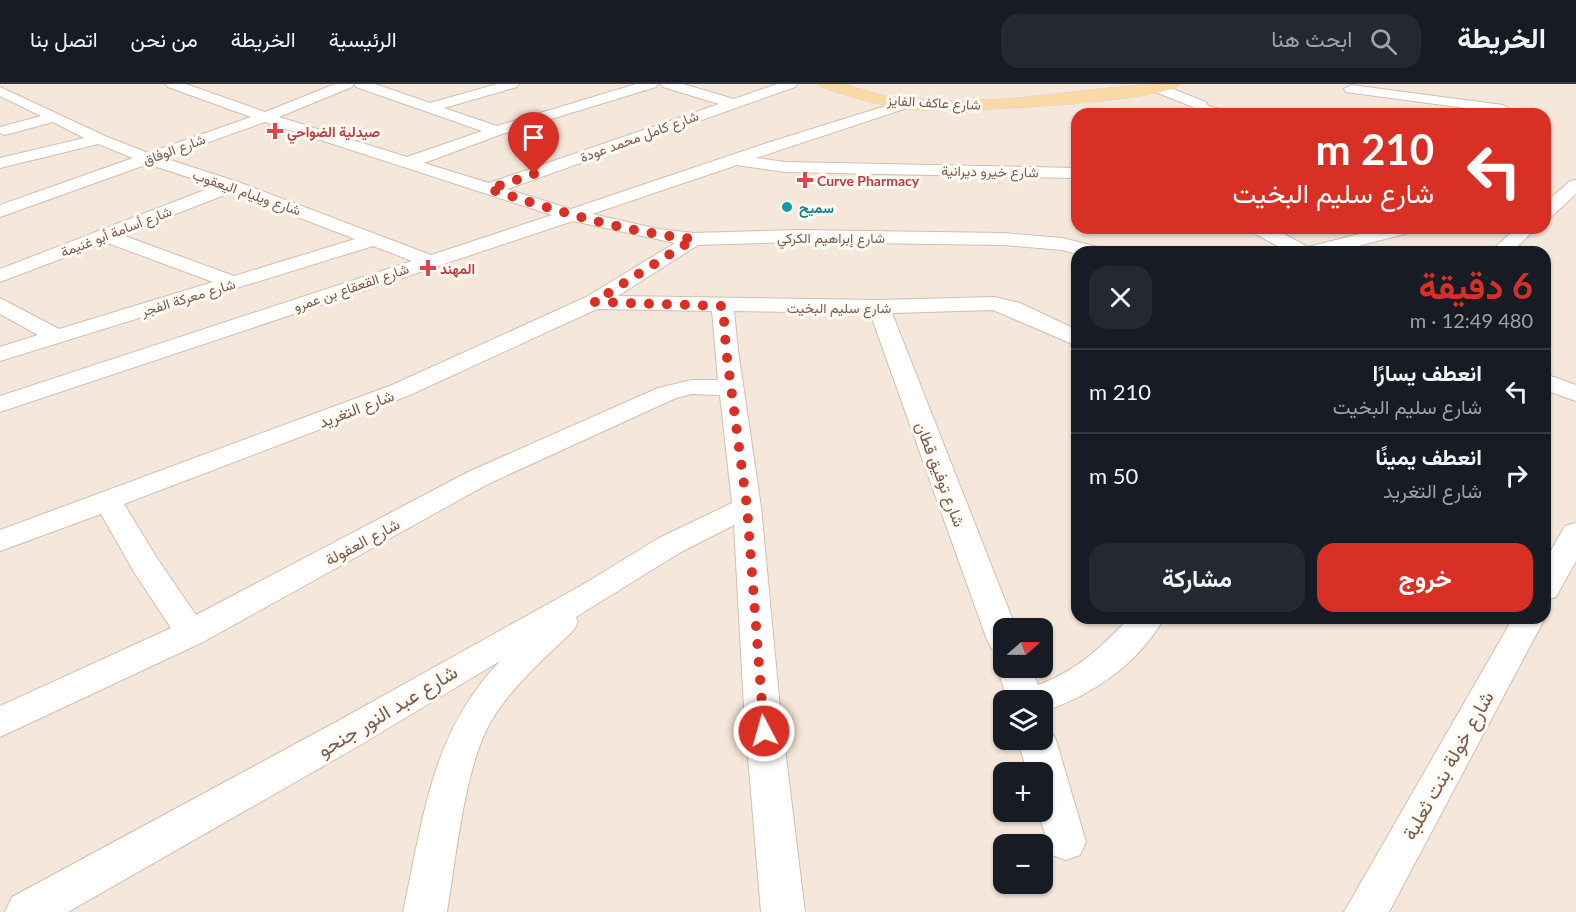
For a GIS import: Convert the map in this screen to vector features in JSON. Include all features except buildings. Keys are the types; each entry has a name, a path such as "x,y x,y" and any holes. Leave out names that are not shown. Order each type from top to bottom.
{"main road":[{"name":"شارع عاكف الفايز","path":"827,84 868,97 908,103 964,106 1071,101 1170,86"}],"street":[{"name":"شارع إبراهيم الكركي","path":"173,84 264,117 567,214 658,235 694,239 798,236 1003,239 1071,246"},
{"name":"شارع الوفاق","path":"0,211 264,117 347,84"},
{"path":"363,84 497,131"},
{"path":"431,107 512,84"},
{"path":"407,163 497,131 651,84"},
{"path":"668,84 732,103"},
{"name":"شارع كامل محمد عودة","path":"489,189 790,84"},
{"path":"1170,86 1198,108"},
{"name":"شارع ويليام اليعقوب","path":"0,91 99,139 148,159 232,186 429,261"},
{"path":"1351,91 1503,107"},
{"path":"0,103 17,99"},
{"name":"شارع القعقاع بن عمرو","path":"0,404 567,214 745,159 908,103"},
{"path":"5,130 56,117"},
{"path":"0,163 99,139"},
{"name":"شارع خيرو ديرانية","path":"745,159 795,167 1071,173"},
{"path":"1551,206 1576,185"},
{"name":"شارع أسامة أبو غنيمة","path":"0,276 232,186"},
{"path":"1270,234 1292,246"},
{"path":"1335,246 1382,234"},
{"path":"1507,246 1520,234"},
{"path":"106,236 235,283"},
{"name":"شارع معركة الفجر","path":"0,354 376,239"},
{"name":"شارع التغريد","path":"0,541 401,390 594,302 694,239"},
{"name":"شارع سليم البخيت","path":"594,302 879,307 977,303 1003,305 1071,336"},
{"path":"0,306 56,336"},
{"path":"723,306 726,350 747,507 762,708 783,912"},
{"name":"شارع توفيق قطان","path":"879,307 996,618"},
{"path":"1551,384 1576,394"},
{"name":"شارع العفولة","path":"0,722 191,633 478,478 653,398 691,387 732,388"},
{"path":"108,501 145,565 191,633"},
{"name":"شارع عبد النور جنحو","path":"27,912 349,734 464,664 593,593 670,545 747,507"},
{"path":"1551,578 1576,533"},
{"path":"425,912 455,765 471,723 505,677 593,593"},
{"path":"1053,695 1090,677 1110,660 1143,624"},
{"name":"شارع خولة بنت ثعلبة","path":"1366,912 1526,624"},
{"path":"1040,750 1066,842"}],"shaded area":[{"path":"0,84 1576,84 1576,912 0,912"}],"place":[{"name":"صيدلية الضواحي","path":"275,131"},
{"name":"Curve Pharmacy","path":"805,180"},
{"name":"سميح","path":"787,207"},
{"name":"المهند","path":"428,268"}],"route":[{"path":"534,174 489,189 567,214 658,235 694,239 644,273 594,302 723,306 726,350 747,507 764,731"}]}
